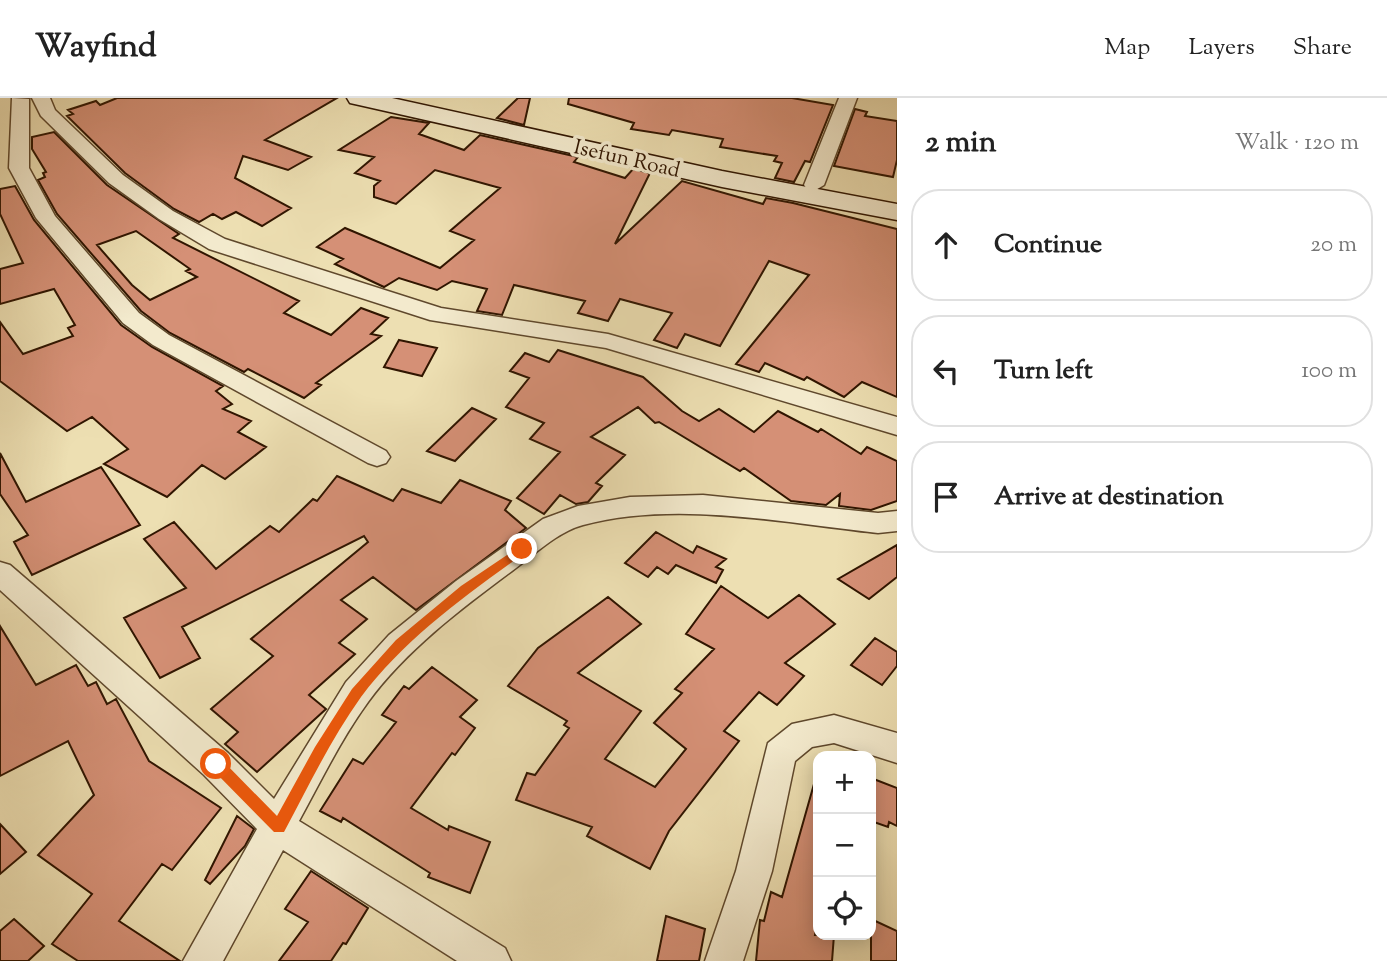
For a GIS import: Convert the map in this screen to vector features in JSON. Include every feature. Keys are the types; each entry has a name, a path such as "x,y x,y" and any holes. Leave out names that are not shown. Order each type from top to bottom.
{"street":[{"path":"0,102 22,98 10,171 58,234 131,318 161,340 377,457"},
{"path":"41,98 52,117 116,180 166,215 217,244 438,315 608,341 897,426"},
{"name":"Isefun Road","path":"359,98 722,178 897,212"},
{"name":"Isefun Road","path":"430,98 814,185 897,200"},
{"path":"814,185 848,98"},
{"path":"202,961 320,751 357,692 400,644 466,589 553,526 578,516 630,508 703,505 878,523 897,521"},
{"path":"0,573 216,764 279,828 492,961"},
{"path":"724,961 754,871 780,754 804,734 834,729 897,748"}],"building":[{"path":"117,98 337,98 265,140 311,157 288,170 243,156 235,178 291,208 262,226 236,212 222,219 213,214 199,222 174,209 125,173 67,116 73,114 68,110 96,101 100,105"},
{"path":"518,98 530,98 524,125 497,118"},
{"path":"569,98 792,98 833,105 810,162 805,161 794,182 775,178 782,163 774,161 777,156 720,147 723,139 672,130 669,135 631,129 634,123 568,104"},
{"path":"855,109 867,112 865,116 897,121 897,160 893,177 834,166"},
{"path":"391,117 429,123 419,134 464,150 480,135 578,157 574,162 625,178 633,169 650,173 615,244 682,181 763,204 766,198 793,203 897,229 897,397 862,382 844,397 807,377 804,380 765,363 759,372 736,364 809,275 769,261 720,346 685,334 677,348 654,340 672,313 620,299 608,321 578,313 585,301 514,285 502,315 477,311 487,289 452,281 437,290 399,278 384,287 335,264 343,259 317,247 345,228 440,268 474,240 450,231 500,188 435,170 396,204 374,197 374,186 380,181 355,173 374,157 339,150"},
{"path":"54,132 107,185 179,234 173,238 299,301 284,313 331,335 361,308 388,318 371,334 381,336 316,383 321,385 304,398 248,369 244,372 170,333 141,311 57,214 38,180 45,177 43,173 46,172 32,149 32,137","holes":["136,231 190,269 186,271 197,277 150,300 132,285 97,245"]},
{"path":"15,186 34,220 121,325 152,347 223,386 216,391 232,404 223,409 251,421 238,432 266,447 225,479 202,465 167,497 104,464 128,449 92,417 67,431 0,381 0,322 23,354 73,336 68,328 75,325 54,289 0,304 0,269 23,263 0,214 0,189"},
{"path":"399,340 437,348 422,376 384,367"},
{"path":"558,350 643,377 682,411 699,421 719,409 754,432 778,411 818,432 821,429 861,454 867,447 897,461 897,501 871,510 839,506 840,494 826,505 791,501 744,468 740,471 659,422 655,423 638,407 591,437 625,455 596,483 602,486 588,502 576,504 560,495 544,514 517,498 560,452 530,439 544,423 506,407 529,378 510,371 525,353 549,362"},
{"path":"472,408 496,419 455,461 427,451"},
{"path":"0,453 26,502 101,467 140,525 32,575 14,542 28,535 0,494"},
{"path":"337,476 393,501 402,489 441,503 460,480 511,501 505,510 526,528 416,610 373,577 341,600 367,619 339,643 355,654 309,695 326,709 257,772 225,744 238,732 211,709 273,656 251,639 368,542 364,536 182,627 200,658 160,678 124,618 186,588 144,539 174,522 216,569 270,526 279,532 313,499 317,501"},
{"path":"656,532 693,553 697,546 726,559 716,567 723,570 716,583 676,565 668,574 657,567 648,577 625,563"},
{"path":"897,545 897,577 869,599 838,579"},
{"path":"721,586 768,618 799,595 835,624 785,663 804,676 777,705 759,692 724,731 739,741 669,831 650,869 587,836 592,827 516,800 527,773 535,775 569,728 564,725 567,721 508,686 538,648 608,597 641,624 578,673 641,711 605,759 655,787 686,749 654,723 682,693 675,689 714,649 686,634"},
{"path":"0,626 36,685 76,665 88,686 96,682 107,704 116,699 149,761 221,808 172,870 162,864 119,921 180,961 78,961 52,944 92,894 38,855 94,795 68,741 0,776"},
{"path":"875,638 897,652 897,666 882,685 851,665"},
{"path":"432,667 477,700 460,717 475,728 455,755 452,753 411,808 448,830 449,826 490,842 470,893 428,877 430,873 343,818 341,822 320,811 353,759 363,764 396,722 382,715 404,686 409,689"},
{"path":"876,780 897,788 897,826 889,822 888,827 876,823"},
{"path":"813,788 813,940 834,940 832,961 756,961 760,920 764,921 771,892 782,897"},
{"path":"237,816 254,829 245,846 210,884 205,880"},
{"path":"0,824 26,852 0,874"},
{"path":"311,871 368,908 346,944 343,943 331,961 279,961 308,922 285,909"},
{"path":"666,916 705,929 699,961 657,961"},
{"path":"14,919 44,946 28,961 0,961 0,931"},
{"path":"876,921 897,931 897,961 871,961 871,940 876,940"}],"route":[{"path":"216,764 279,828 320,751 357,692 400,644 466,589 522,549"}]}
